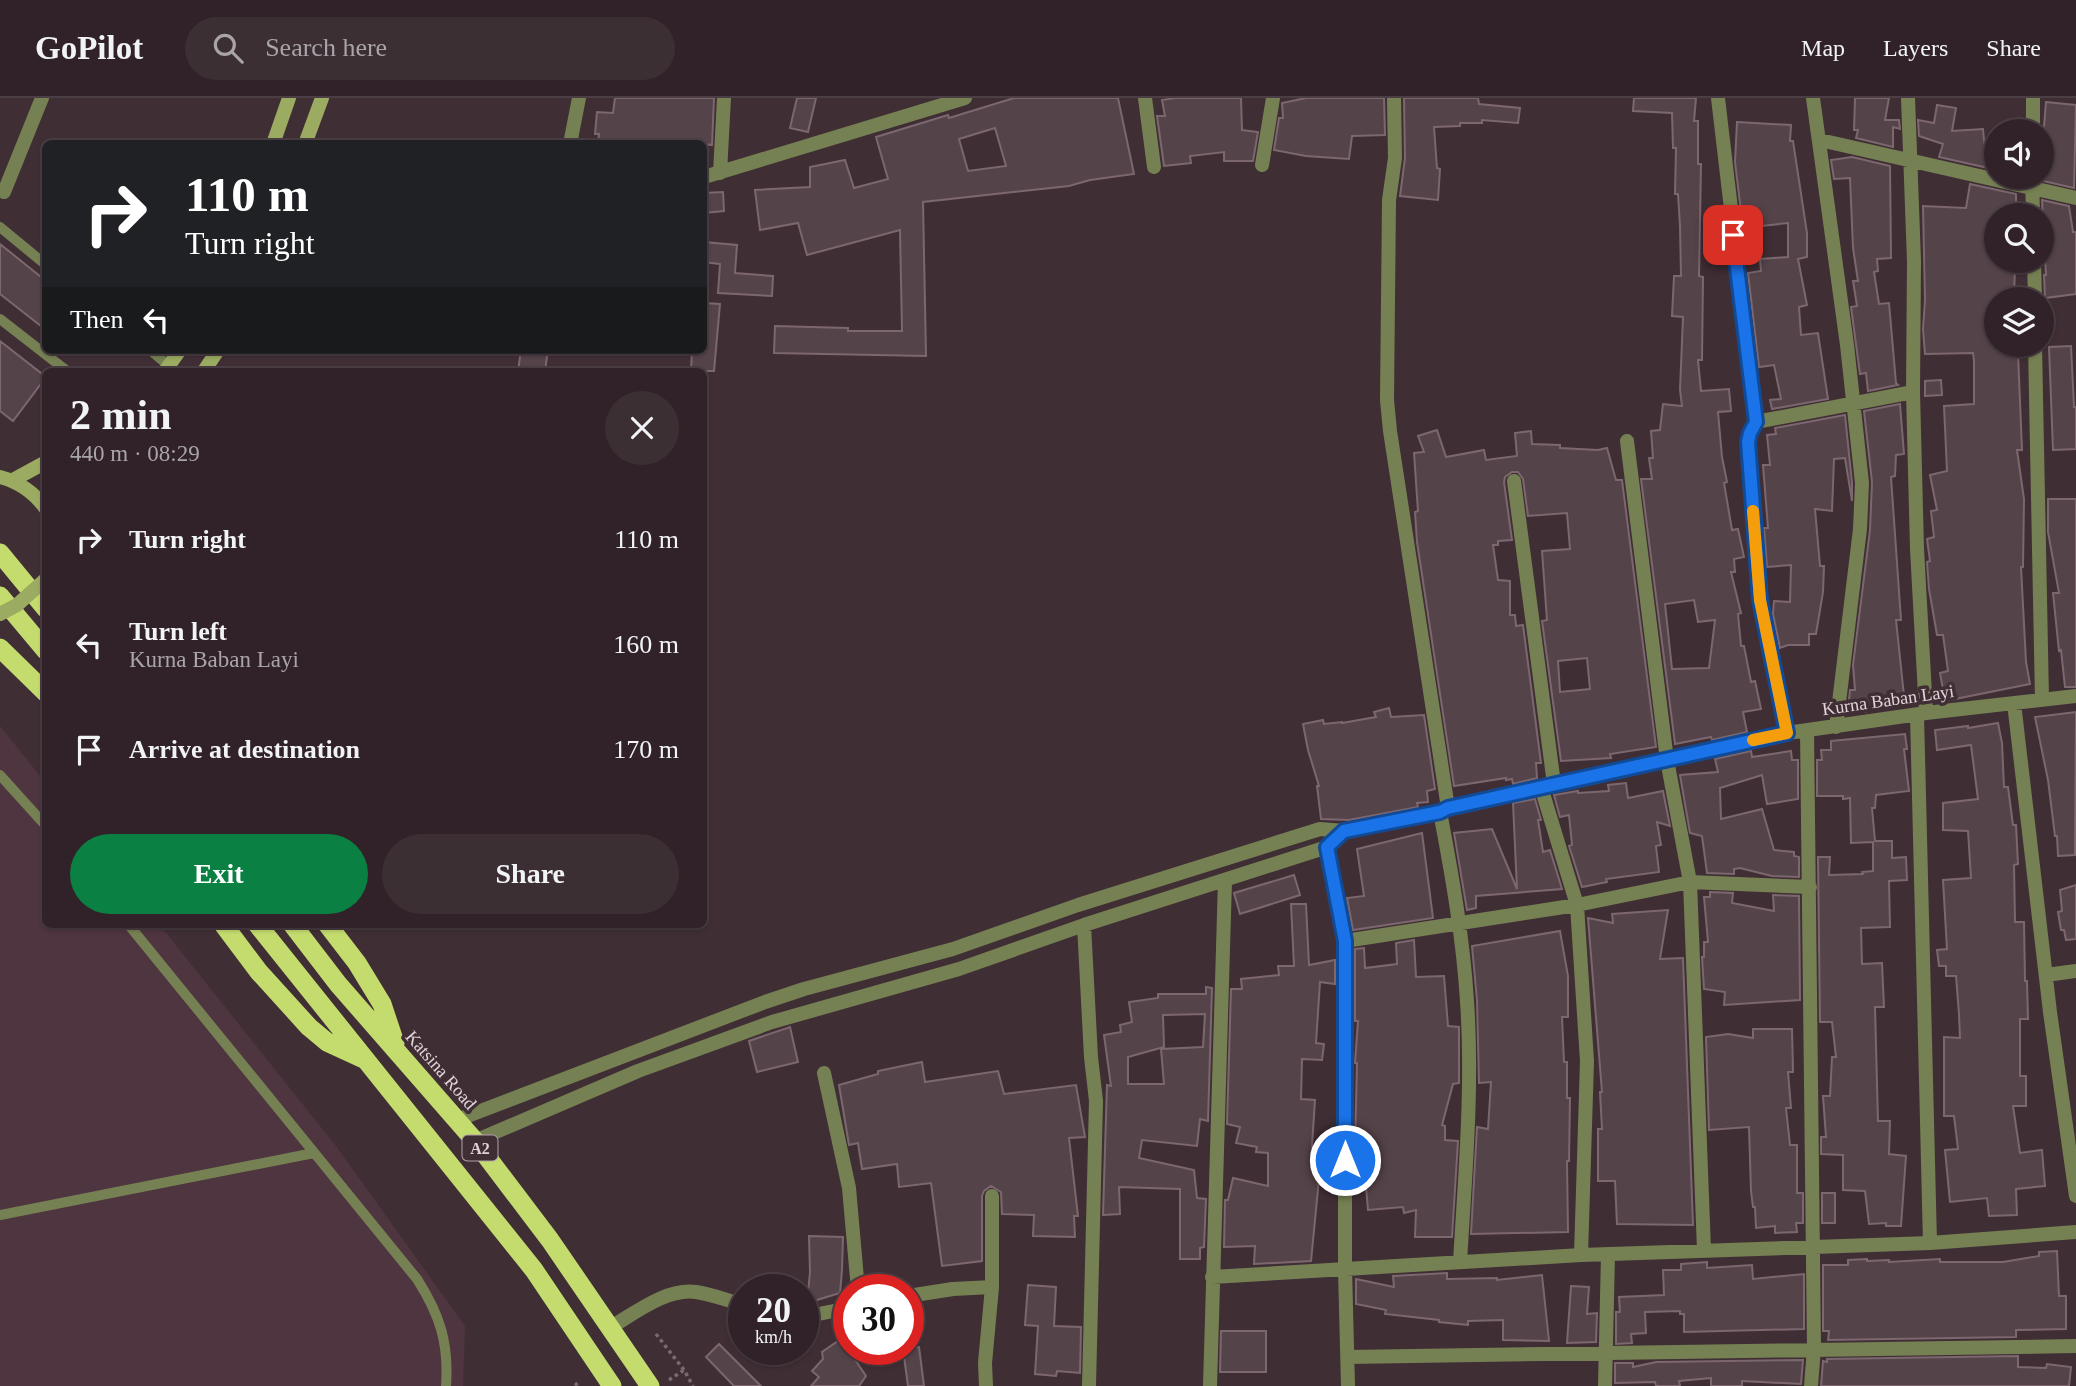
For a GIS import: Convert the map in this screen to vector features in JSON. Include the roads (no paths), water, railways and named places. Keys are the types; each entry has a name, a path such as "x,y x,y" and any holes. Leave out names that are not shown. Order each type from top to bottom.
{"highway":[{"path":"0,553 42,604"},
{"path":"0,596 42,647"},
{"path":"0,648 42,689"},
{"path":"226,928 259,971 309,1027 327,1042 369,1061"},
{"name":"A2","path":"260,928 534,1270 612,1386"},
{"name":"Katsina Road","path":"295,928 338,984 475,1141 550,1240 611,1327 659,1383"},
{"path":"330,928 357,963 382,1004 399,1054"}],"main road":[{"path":"275,140 289,98"},
{"path":"306,140 322,98"},
{"path":"6,478 42,463"},
{"path":"6,478 30,491 42,504"},
{"path":"0,614 17,605 42,583"}],"street":[{"path":"4,192 42,98"},
{"path":"571,140 579,98"},
{"path":"720,173 724,98"},
{"path":"707,176 965,98"},
{"path":"1145,98 1154,167"},
{"path":"1262,165 1273,98"},
{"path":"1394,98 1395,158 1388,200 1387,400 1460,924 1468,1004 1469,1095 1460,1262"},
{"path":"1718,98 1756,422 1748,442 1760,600 1787,733"},
{"path":"1813,98 1847,345 1862,483 1862,509 1836,727"},
{"path":"1908,98 1914,261 1913,392 1922,714 1930,1242"},
{"path":"2033,98 2033,119"},
{"path":"1820,140 1910,161 1984,174"},
{"path":"2050,189 2076,198"},
{"path":"2035,357 2042,700"},
{"path":"1756,422 1913,392"},
{"path":"1627,442 1667,760 1690,882 1704,1250"},
{"path":"1514,481 1548,786 1577,905 1587,1062 1581,1255"},
{"name":"Kurna Baban Layi","path":"457,1120 631,1052 804,989 953,949 1078,905 1320,829 1344,831 1787,733 2076,696"},
{"path":"2014,703 2046,975 2076,1196"},
{"path":"1807,730 1811,887 1814,1348 1811,1386"},
{"path":"475,1141 638,1071 772,1021 958,968 1225,881 1327,847 1344,831"},
{"path":"1327,847 1345,941 1345,1269 1348,1386"},
{"path":"1210,1386 1225,881"},
{"path":"1345,941 1577,905 1690,882 1811,887"},
{"path":"1084,925 1096,1101 1089,1386"},
{"path":"2046,975 2076,971"},
{"path":"824,1073 849,1188 857,1274"},
{"path":"986,1386 985,1363 992,1287 992,1196"},
{"path":"1212,1277 1581,1255 1930,1242 2076,1232"},
{"path":"1605,1386 1608,1254"},
{"path":"924,1294 992,1287"},
{"path":"611,1327 657,1300 676,1294 694,1291 728,1301"},
{"path":"1347,1357 2076,1346"}],"lane":[{"path":"0,228 42,262"},
{"path":"0,319 42,352"},
{"path":"45,354 63,368"},
{"path":"154,354 166,368"},
{"path":"0,775 42,822"},
{"path":"131,928 417,1279 432,1303 442,1328 446,1354 446,1386"},
{"path":"0,1215 314,1153"}]}
